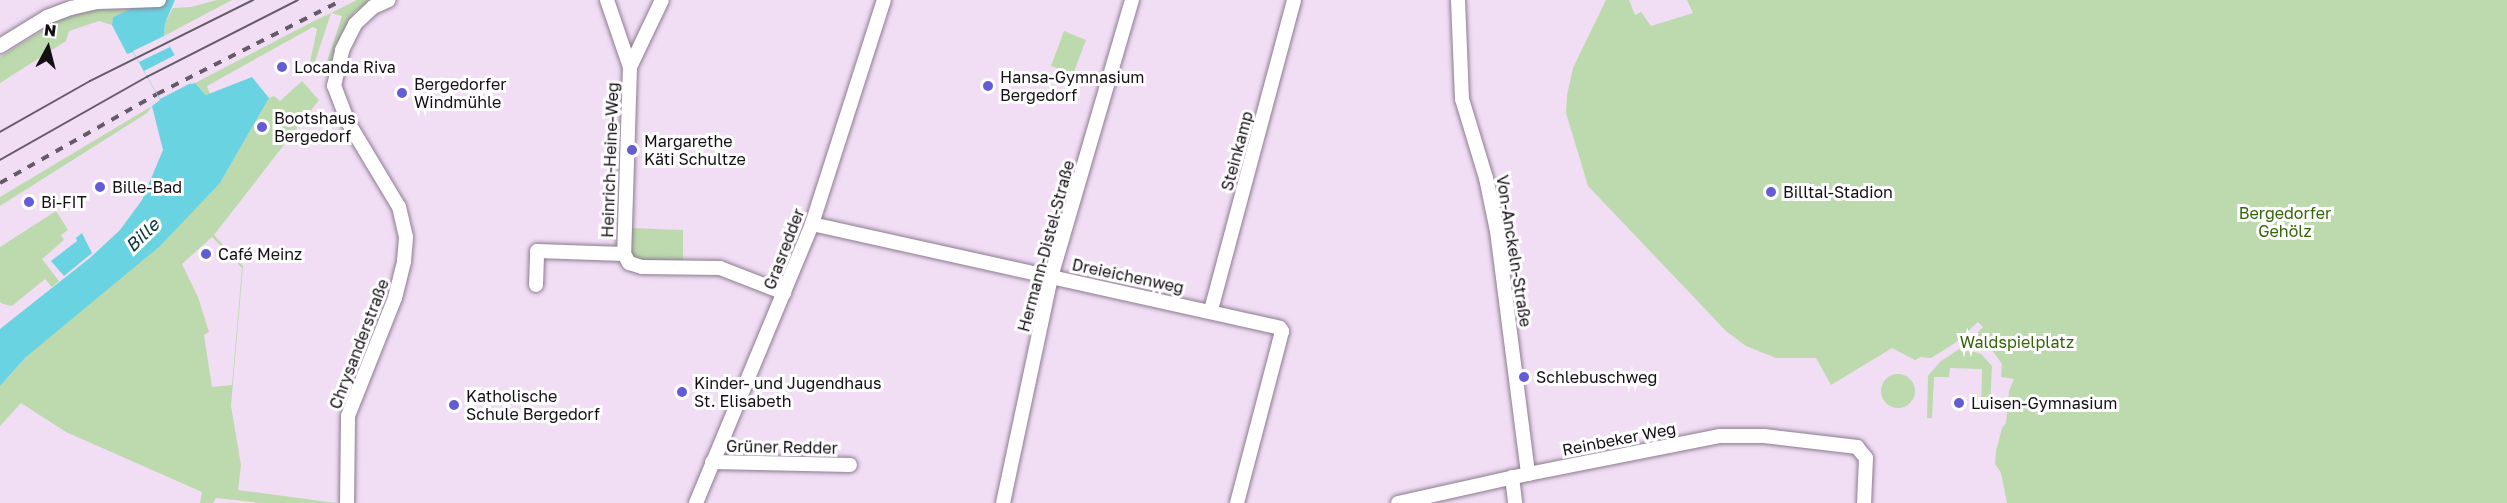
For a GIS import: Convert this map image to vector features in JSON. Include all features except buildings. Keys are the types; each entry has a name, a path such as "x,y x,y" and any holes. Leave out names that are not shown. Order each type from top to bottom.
{"street":[{"path":"0,46 59,12 98,2 159,0"},
{"name":"Chrysanderstraße","path":"347,503 348,416 398,290 406,237 399,207 348,122 334,86 337,63 348,36 363,14 389,0"},
{"name":"Heinrich-Heine-Weg","path":"607,0 630,67 624,254 629,263 642,267 720,268 784,293"},
{"name":"Heinrich-Heine-Weg","path":"630,67 662,0"},
{"name":"Grasredder","path":"696,503 812,225 884,0"},
{"name":"Hermann-Distel-Straße","path":"1003,503 1051,277 1132,0"},
{"name":"Steinkamp","path":"1211,310 1294,0"},
{"name":"Von-Anckeln-Straße","path":"1458,0 1462,99 1486,178 1497,231 1528,474"},
{"name":"Dreieichenweg","path":"812,225 1278,326 1282,331 1237,503"},
{"path":"531,237 537,251 536,285"},
{"name":"Heinrich-Heine-Weg","path":"537,251 624,254"},
{"name":"Reinbeker Weg","path":"1398,503 1512,477 1720,436 1764,436 1849,444 1861,449 1866,458 1864,503"},
{"name":"Grüner Redder","path":"712,462 850,465"},
{"path":"1512,477 1515,503"}],"green space":[{"path":"217,0 232,0 164,36 165,23 173,8 191,7"},
{"path":"357,0 373,0 355,11 341,34 328,72 324,71 342,16 331,13"},
{"name":"Bergedorfer Gehölz","path":"1606,0 1629,0 1635,15 1641,12 1651,26 1693,13 1687,0 2507,0 2507,503 2007,503 2001,473 1995,464 2002,428 2006,423 2009,391 2014,379 2001,377 2002,364 1995,354 1987,346 1972,339 1983,327 1978,322 1955,343 1931,358 1921,357 1915,360 1892,348 1831,385 1816,358 1776,358 1746,346 1727,332 1588,186 1566,113 1567,95 1573,68"},
{"path":"131,9 113,17 112,25 99,21 69,31 66,41 0,83 0,57 45,29 46,24 89,10"},
{"path":"331,13 311,74 309,67 317,29 313,27 207,86 210,94 206,95 195,83 312,22"},
{"path":"1064,31 1086,40 1073,74 1051,66"},
{"path":"302,81 319,100 214,235 243,266 231,406 241,465 238,490 336,503 262,503 216,498 213,503 200,503 202,492 66,432 21,403 0,426 0,386 26,357 220,183 269,98 274,96 280,101","holes":["212,237 242,268 232,385 212,387 204,335 209,332 198,297 182,264"]},
{"path":"152,106 147,113 0,206 0,197"},
{"path":"56,211 68,230 61,235 64,240 42,259 59,281 52,287 45,279 12,306 3,304 0,302 0,247"},
{"path":"630,228 683,230 683,263 639,261 633,257 630,248"},
{"path":"1961,348 1981,354 1992,366 1990,406 1981,406 1982,369 1950,368 1949,377 1934,377 1932,418 1927,418 1928,376 1941,361"},
{"path":"1898,374 1910,379 1915,391 1910,403 1898,408 1886,403 1881,391 1886,379"}],"water":[{"name":"Bille","path":"131,0 175,0 165,23 164,36 191,84 195,83 206,95 252,77 269,98 220,183 160,246 26,357 0,386 0,329 91,257 120,230 142,200 163,150 152,106 160,100 133,52 127,54 112,25 113,17 131,9"},
{"path":"82,233 92,253 64,276 51,261 77,241 76,238"}],"pier":[{"path":"164,36 170,47 139,62 133,51"},
{"path":"175,55 191,83 160,99 144,71"}],"tram line":[{"path":"0,132 90,81 253,0"},
{"path":"0,160 147,77 298,0"}],"railway":[{"path":"0,183 157,94 342,0"}],"place":[{"name":"Locanda Riva","path":"282,67"},
{"name":"Hansa-Gymnasium Bergedorf","path":"988,86"},
{"name":"Bergedorfer Windmühle","path":"402,93"},
{"name":"Bootshaus Bergedorf","path":"262,127"},
{"name":"Margarethe Käti Schultze","path":"632,150"},
{"name":"Bille-Bad","path":"100,187"},
{"name":"Billtal-Stadion","path":"1771,192"},
{"name":"Bi-FIT","path":"29,202"},
{"name":"Café Meinz","path":"206,254"},
{"name":"Schlebuschweg","path":"1524,377"},
{"name":"Kinder- und Jugendhaus St. Elisabeth","path":"682,392"},
{"name":"Luisen-Gymnasium","path":"1959,403"},
{"name":"Katholische Schule Bergedorf","path":"454,405"}],"park label":[{"name":"Waldspielplatz","path":"2017,342"}]}
